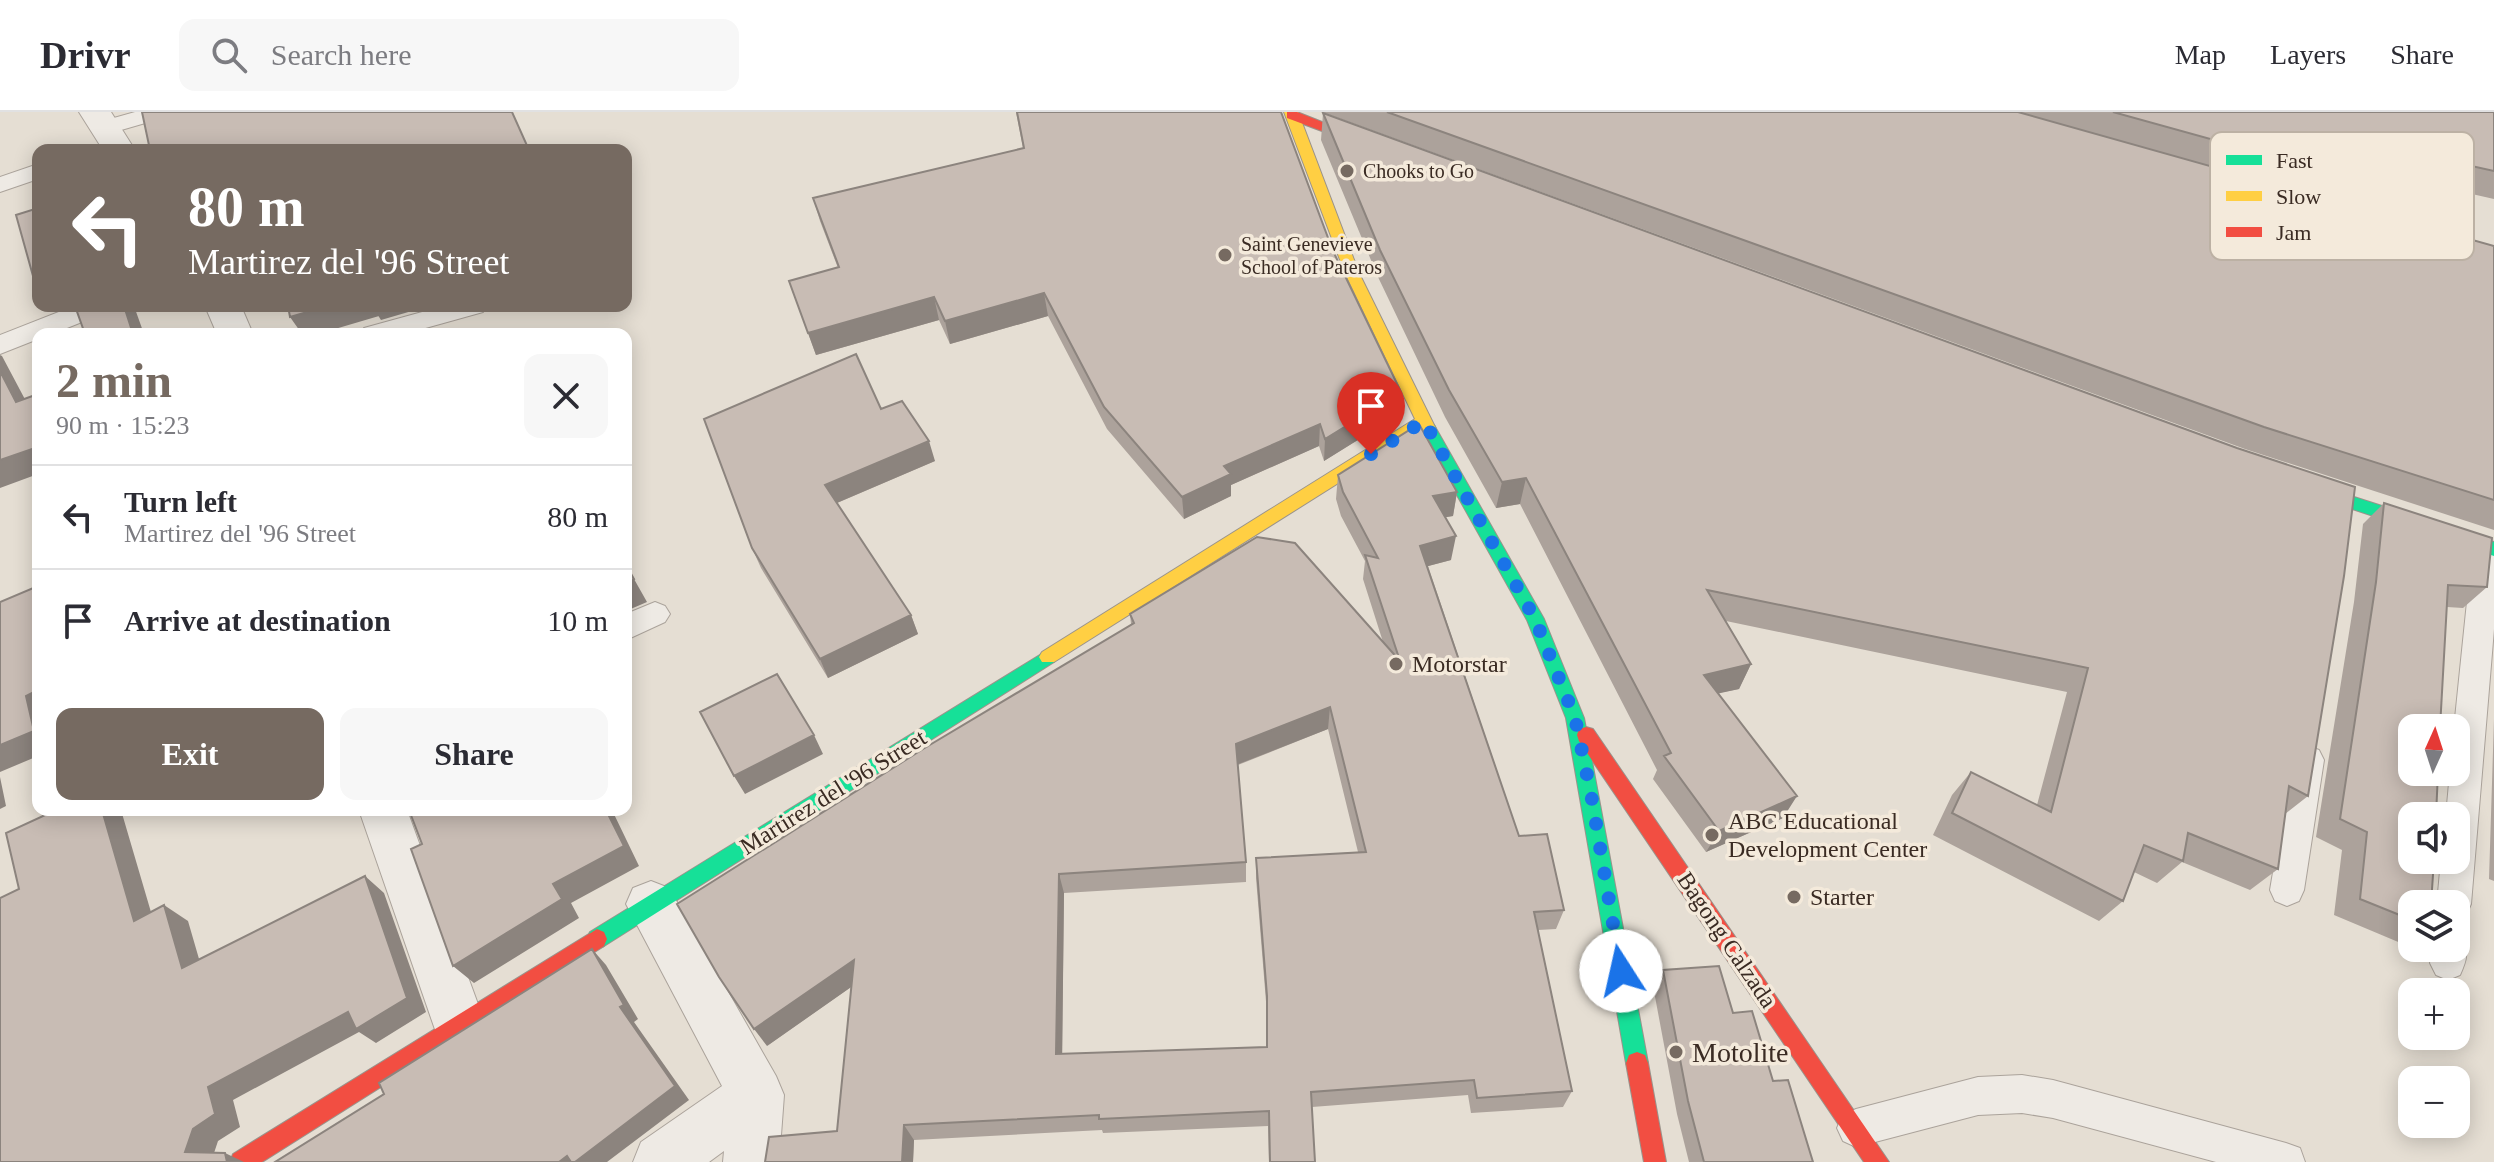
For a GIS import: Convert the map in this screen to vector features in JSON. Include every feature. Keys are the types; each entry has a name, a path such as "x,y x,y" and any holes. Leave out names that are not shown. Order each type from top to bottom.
{"street":[{"path":"1291,113 1396,153"},
{"path":"1291,113 1352,273 1424,421 1535,619 1575,718 1655,1162"},
{"name":"Martirez del '96 Street","path":"241,1162 1424,421"},
{"path":"2274,477 2346,516 2490,548"},
{"name":"Bagong Calzada","path":"1575,718 1878,1162"},
{"path":"385,816 459,1026"},
{"path":"651,904 757,1095 751,1162"},
{"path":"661,1162 757,1095"}],"lane":[{"path":"105,136 158,112"},
{"path":"0,185 32,173"},
{"path":"43,328 83,312"},
{"path":"395,328 452,312"},
{"path":"0,345 32,332"},
{"path":"2455,890 2490,548"},
{"path":"632,625 655,614"},
{"path":"2287,890 2312,733"},
{"path":"1856,1128 1978,1096 2022,1094 2053,1099 2286,1162"}],"building":[{"path":"142,112 512,112 526,144 149,144"},
{"path":"1017,112 1281,112 1333,251 1401,392 1325,439 1320,424 1224,466 1231,474 1182,497 1104,407 1044,293 945,321 934,297 808,333 789,281 839,267 813,198 1024,148"},
{"path":"1387,112 2018,112 2210,166 2210,260 2474,260 2474,240 2494,246 2494,500 2264,427"},
{"path":"2113,112 2494,112 2494,171 2474,167 2474,132 2210,132 2210,139"},
{"path":"1323,113 2237,448 2355,487 2344,576 2308,796 2289,786 2278,869 2188,833 2183,861 2144,845 2123,901 1952,813 1971,772 2051,812 2088,668 1707,590 1751,664 1704,675 1797,796 1719,831 1664,756 1671,753 1526,478 1502,482 1449,390 1380,250"},
{"path":"32,210 32,272 16,215"},
{"path":"77,312 126,312 131,328 83,328"},
{"path":"289,312 307,312 290,317"},
{"path":"856,354 881,409 902,401 929,441 825,485 911,615 820,659 752,548 704,419"},
{"path":"0,371 16,402 32,396 32,449 0,460"},
{"path":"1419,424 1457,492 1433,496 1456,536 1420,546 1519,836 1547,834 1564,910 1534,912 1572,1091 1477,1098 1474,1080 1311,1092 1315,1162 1270,1162 1269,1111 1099,1119 1099,1115 904,1125 902,1162 765,1162 769,1137 837,1131 854,960 754,1029 719,977 677,904 923,749 1134,623 1130,614 1257,537 1295,543 1400,661 1365,555 1378,558 1343,492 1338,475","holes":["1330,707 1366,852 1256,858 1267,996 1267,1047 1056,1054 1059,874 1246,862 1236,744"]},
{"path":"2384,503 2492,538 2487,587 2448,585 2441,714 2398,714 2398,786 2437,786 2437,802 2398,802 2398,874 2433,874 2432,890 2398,890 2398,914 2360,899 2367,832 2340,819 2376,582"},
{"path":"32,589 32,693 26,696 32,732 0,745 0,602"},
{"path":"777,674 814,735 734,776 700,712"},
{"path":"43,816 104,816 134,921 164,905 182,968 365,876 407,998 356,1029 348,1012 208,1087 215,1114 193,1129 185,1152 225,1153 227,1162 0,1162 0,898 19,889 6,833"},
{"path":"411,816 609,816 624,846 553,884 562,899 453,966 411,849 422,844"},
{"path":"592,949 624,1005 620,1007 675,1086 575,1162 567,1156 559,1162 275,1162 384,1094 379,1083"},
{"path":"1719,966 1733,1013 1752,1011 1773,1081 1788,1080 1813,1162 1704,1162 1688,1101 1663,970"}],"traffic: fast":[{"path":"1428,429 1535,619 1575,718 1637,1063"},
{"path":"2295,484 2494,549"},
{"path":"597,939 1048,657"}],"traffic: slow":[{"path":"1291,112 1352,273 1428,429"},
{"path":"1048,657 1424,421"}],"traffic: jam":[{"path":"1292,115 1378,147"},
{"path":"1586,735 1878,1162"},
{"path":"241,1162 597,939"},
{"path":"1637,1063 1655,1162"}],"place":[{"name":"Chooks to Go","path":"1347,171"},
{"name":"Saint Genevieve School of Pateros","path":"1225,255"},
{"name":"Motorstar","path":"1396,664"},
{"name":"ABC Educational Development Center","path":"1712,835"},
{"name":"Starter","path":"1794,897"},
{"name":"Motolite","path":"1676,1052"}],"route":[{"path":"1371,454 1424,421 1535,619 1575,718 1621,971"}]}
